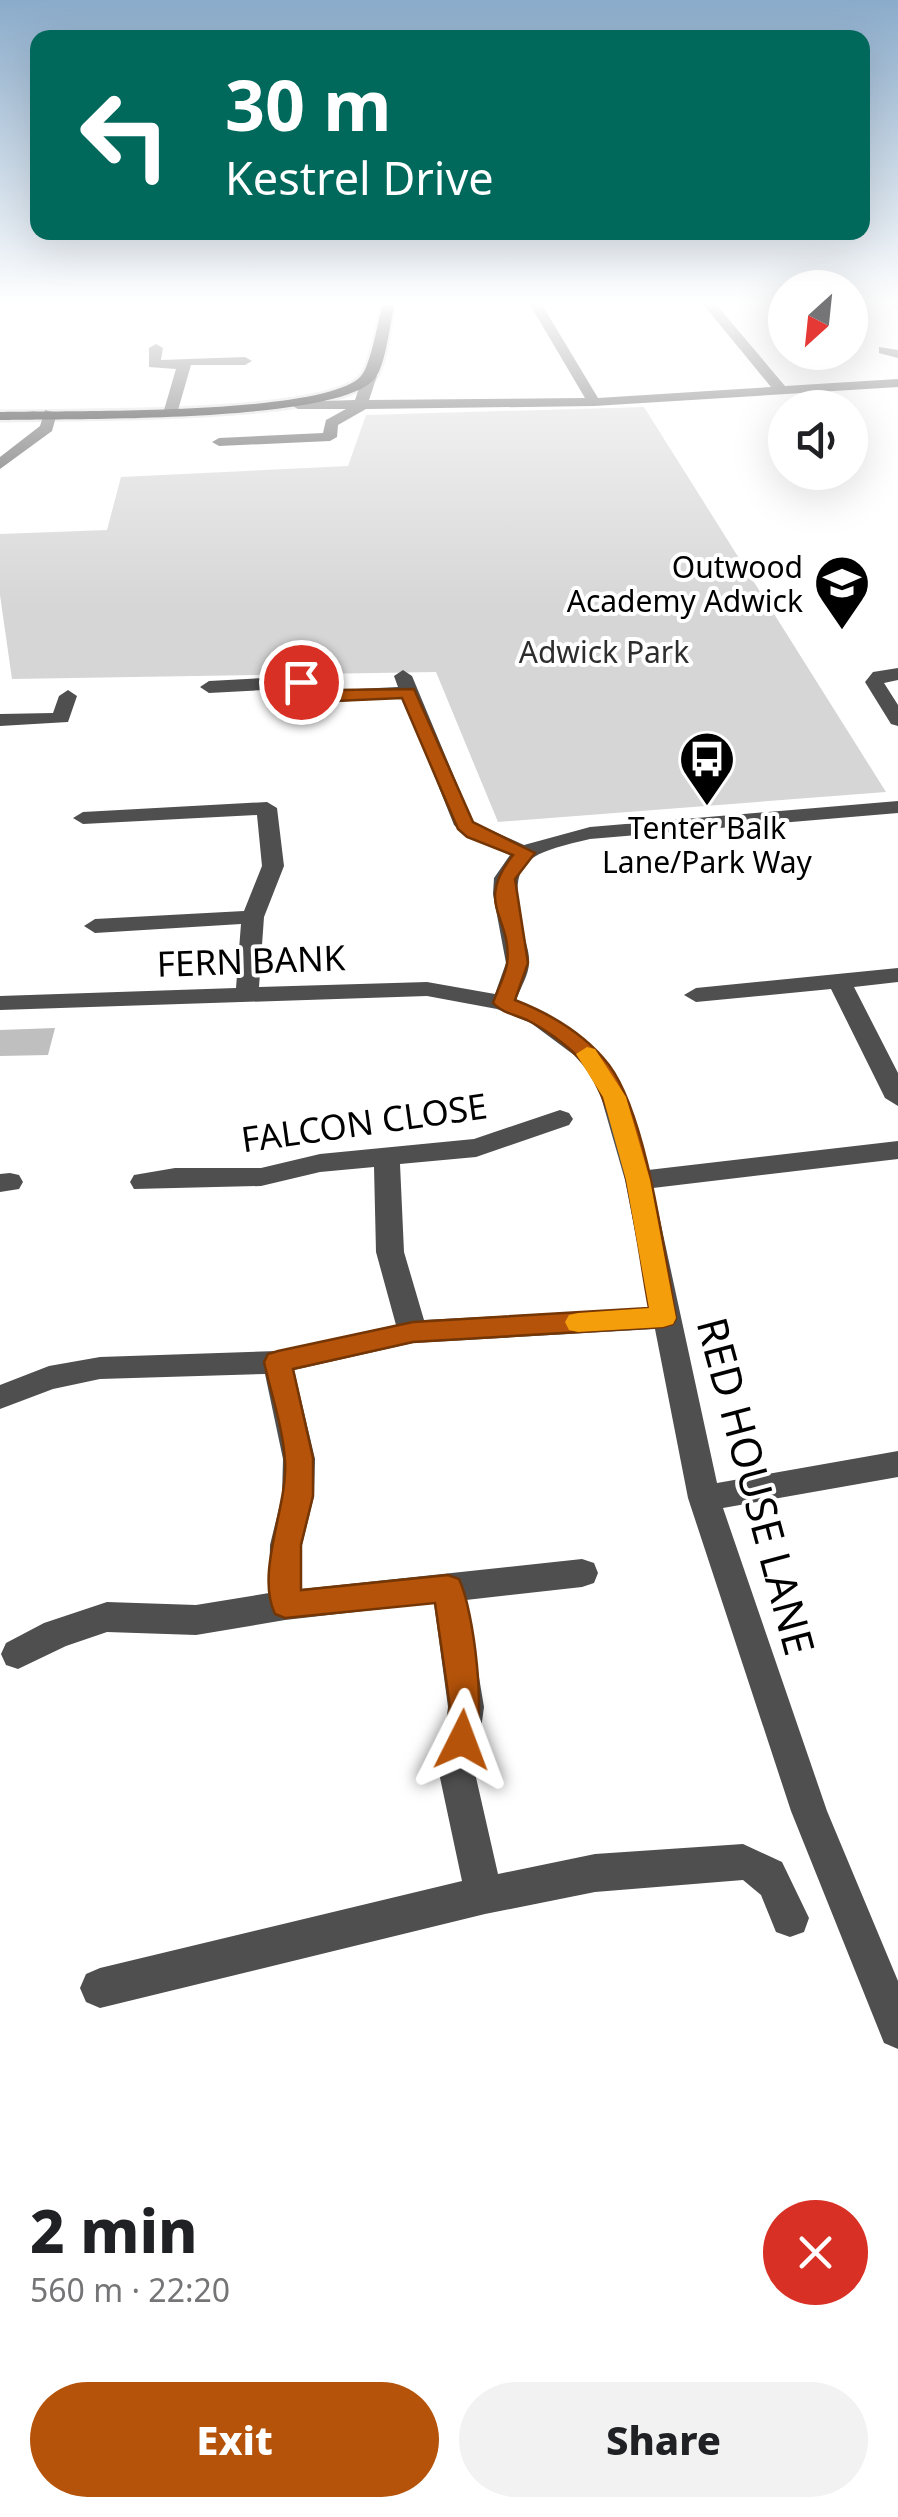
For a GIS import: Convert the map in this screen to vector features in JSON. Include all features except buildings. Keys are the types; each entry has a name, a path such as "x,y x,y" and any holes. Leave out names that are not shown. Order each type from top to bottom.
{"main road":[{"path":"0,416 301,404"}],"street":[{"path":"171,410 173,404"},
{"path":"219,442 330,437 331,423 361,404"},
{"path":"298,405 494,404"},
{"path":"0,464 47,428 50,412"},
{"path":"898,674 880,676 874,682 898,720"},
{"path":"209,687 301,682 335,696 406,684 464,825 525,853"},
{"path":"0,720 61,718 68,696"},
{"path":"504,1003 518,963 504,894 505,878 525,853 559,838 590,833 898,806"},
{"path":"83,818 268,808 273,866 253,917 248,996"},
{"path":"96,926 253,917"},
{"path":"696,996 898,976"},
{"path":"839,981 898,1098"},
{"name":"FERN BANK","path":"0,1003 427,989 504,1003"},
{"name":"RED HOUSE LANE","path":"504,1003 561,1031 602,1071 614,1097 638,1180 663,1318 704,1498 809,1811 898,2029"},
{"name":"FALCON CLOSE","path":"143,1182 174,1176 261,1177 320,1163 476,1148 560,1119"},
{"path":"638,1180 898,1150"},
{"path":"387,1154 390,1252 413,1332"},
{"path":"0,1397 49,1378 100,1368 278,1362 413,1332 663,1318"},
{"path":"278,1362 299,1458 298,1496 286,1545 285,1605"},
{"path":"704,1498 898,1464"},
{"path":"18,1654 56,1634 108,1617 196,1620 285,1605 582,1573"},
{"path":"448,1588 466,1707 457,1773 467,1830 485,1895"},
{"path":"100,1988 485,1895 595,1873 743,1862 764,1867 776,1879 790,1918"}],"green space":[{"name":"Adwick Park","path":"644,407 886,792 498,822 436,672 12,679 0,595 0,534 107,530 121,477 348,466 366,415"}],"slow traffic":[{"path":"578,1322 663,1318 638,1180 614,1097 602,1071 587,1054"}],"place":[{"name":"Outwood Academy Adwick","path":"842,632"},
{"name":"Tenter Balk Lane/Park Way","path":"707,808"}],"route":[{"path":"301,682 335,696 408,692 464,825 525,853 505,878 504,894 518,963 504,1003 561,1031 602,1071 614,1097 638,1180 663,1318 413,1332 278,1362 299,1458 298,1496 286,1545 285,1605 448,1588 466,1707 462,1740"}]}
